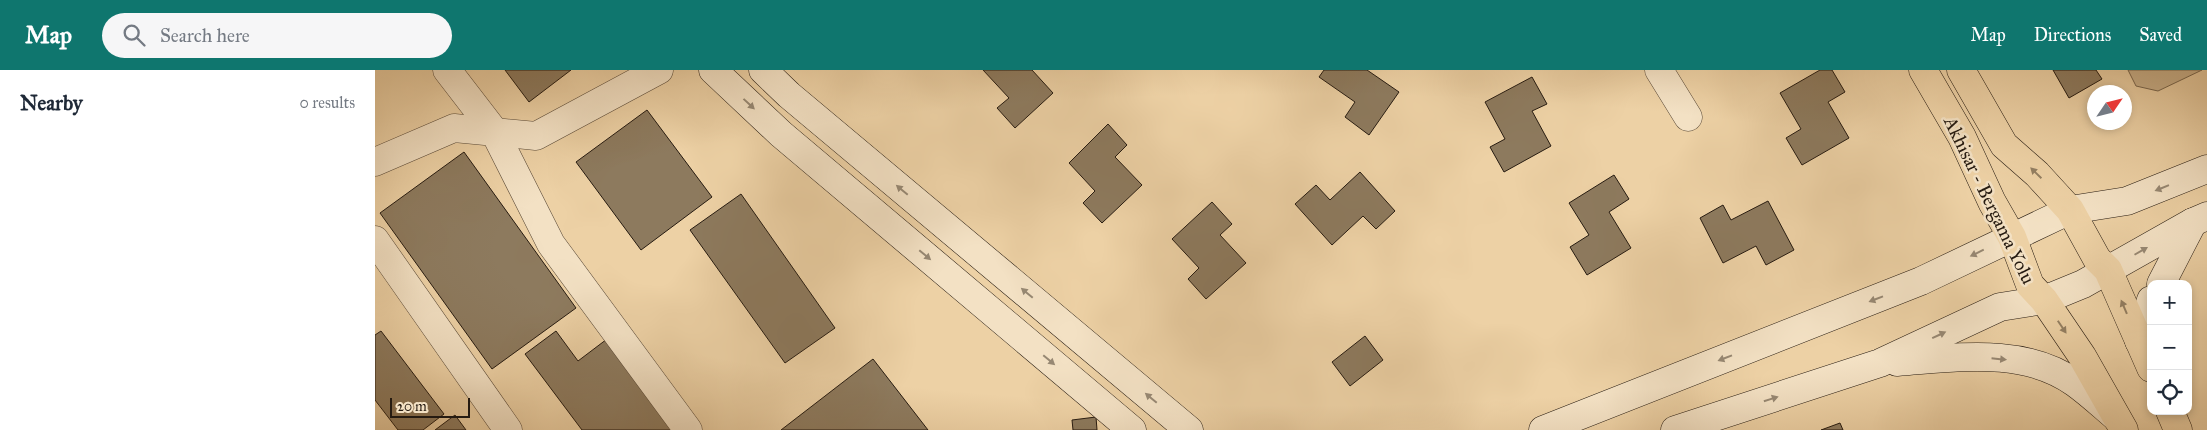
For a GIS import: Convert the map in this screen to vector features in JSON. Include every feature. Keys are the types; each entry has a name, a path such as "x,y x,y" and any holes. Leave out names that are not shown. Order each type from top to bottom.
{"main road":[{"path":"447,70 494,132 551,244 688,430"},
{"path":"375,162 455,128 536,136 659,70"},
{"path":"713,70 781,134 1132,430"},
{"path":"763,70 789,95 1189,430"},
{"path":"1659,70 1687,117"},
{"name":"Akhisar - Bergama Yolu","path":"1923,70 1962,137 1992,202 2012,237 2030,285 2044,300 2082,356 2121,424"},
{"name":"Akhisar - Bergama Yolu","path":"1961,70 2004,145 2037,174 2070,210 2097,259 2108,270 2147,359"},
{"path":"1543,430 1921,281 2070,210 2127,201 2207,169"},
{"path":"1675,430 1880,363 2000,307 2044,300 2083,284 2200,219"},
{"path":"2163,280 2200,219"},
{"path":"375,240 508,430"},
{"path":"2139,341 2147,314"},
{"path":"1880,363 1979,357 2032,362 2074,382 2121,424"},
{"path":"2172,415 2178,430"}],"shaded area":[{"path":"2128,70 2202,70 2158,91 2136,86"}],"building":[{"path":"505,70 571,70 529,102"},
{"path":"983,70 1032,70 1053,93 1015,128 997,108 1009,98"},
{"path":"1324,70 1367,70 1399,92 1369,135 1345,117 1355,102 1319,77"},
{"path":"1820,70 1832,70 1845,92 1828,102 1849,138 1802,165 1786,138 1801,129 1780,93"},
{"path":"2053,70 2096,70 2102,79 2092,85 2087,85 2087,88 2069,98"},
{"path":"1532,77 1547,104 1532,111 1551,146 1504,172 1490,147 1505,139 1485,102"},
{"path":"647,110 712,197 641,250 576,162"},
{"path":"1108,124 1127,145 1115,157 1142,185 1102,223 1083,203 1095,191 1069,163"},
{"path":"464,152 576,308 492,369 380,213"},
{"path":"1360,172 1395,211 1376,229 1363,216 1332,245 1295,204 1316,185 1330,200"},
{"path":"1614,175 1629,199 1609,212 1631,248 1587,275 1570,247 1589,235 1569,203"},
{"path":"741,194 835,328 785,363 690,230"},
{"path":"1768,201 1794,250 1766,265 1756,246 1723,263 1700,218 1723,205 1731,220"},
{"path":"1212,202 1232,224 1220,235 1246,263 1206,299 1188,279 1199,268 1172,239"},
{"path":"381,331 444,414 423,430 398,430 375,400 375,335"},
{"path":"556,331 578,361 611,336 681,430 582,430 525,354"},
{"path":"1365,336 1383,360 1350,386 1332,362"},
{"path":"873,359 928,430 781,430"},
{"path":"455,415 466,430 435,430"},
{"path":"1096,417 1097,430 1073,430 1072,420"},
{"path":"1840,423 1843,430 1821,430"}]}
